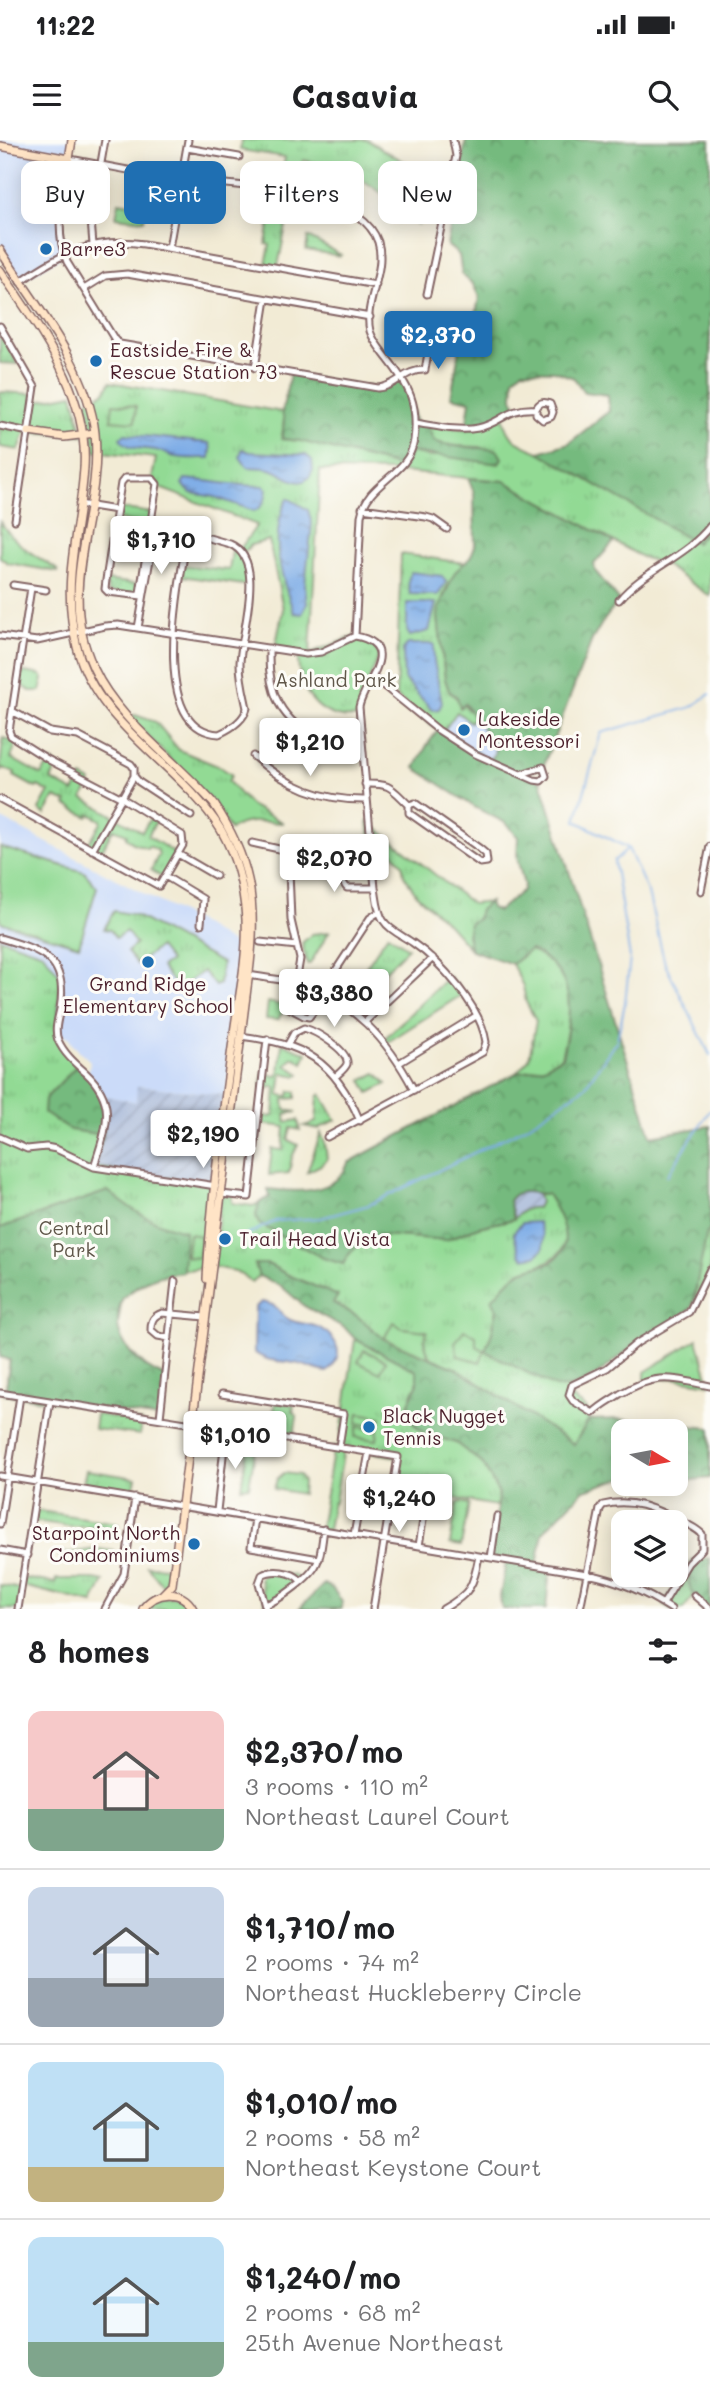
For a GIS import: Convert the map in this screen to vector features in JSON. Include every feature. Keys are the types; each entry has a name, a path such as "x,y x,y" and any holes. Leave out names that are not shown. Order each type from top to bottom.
{"street":[{"path":"72,140 59,227 64,255 115,340 120,344 378,388 389,386 414,370 425,370"},
{"path":"102,161 105,140"},
{"path":"184,161 188,140"},
{"path":"427,294 456,156 453,140"},
{"path":"0,146 82,161"},
{"path":"187,148 239,157"},
{"path":"226,185 300,194 347,209 366,222 378,241 380,259 370,317 372,337 401,377 413,399 415,423 413,445 408,460 374,489 362,508 355,636"},
{"path":"91,224 93,245"},
{"path":"169,248 173,224"},
{"path":"20,282 64,255 93,245 125,241 376,285"},
{"path":"0,250 73,367 87,401 95,433 94,473 78,586 77,650 88,676 113,715 202,803 222,832 236,866 245,904 245,975 205,1317 172,1585 162,1595"},
{"path":"0,270 64,372 77,405 83,435 84,470 69,570 69,605 77,632"},
{"path":"84,289 105,276 119,274 370,317"},
{"path":"255,368 266,299"},
{"path":"0,326 35,387 15,520"},
{"path":"423,380 432,331"},
{"path":"415,423 477,428 517,409 536,409"},
{"path":"0,426 55,436 95,433"},
{"path":"138,628 155,531 153,525 157,484 152,478 128,477 123,480 116,510 105,589 115,594 142,596"},
{"path":"79,504 116,510"},
{"path":"362,508 426,517 447,529"},
{"path":"153,525 188,532 230,544 240,550 245,559 250,590 240,667 247,708 246,713 228,730 219,734 202,731 186,713 177,691 173,634 188,532"},
{"path":"619,600 640,580 691,547 710,526"},
{"path":"13,584 46,590"},
{"path":"0,799 159,886 184,841 182,835 122,798 14,740 9,731 31,588"},
{"path":"0,636 43,640 111,625 314,653 355,636 368,640 377,650 379,663 374,678 360,700 361,746 379,912 386,924 433,958 456,984 486,1038 483,1052 327,1137"},
{"path":"270,648 269,668 274,693 290,719 321,740 337,745 361,746"},
{"path":"374,678 449,738 475,754 521,774"},
{"path":"12,711 50,732 78,736 134,768 134,776 92,850"},
{"path":"253,756 268,770 312,793 348,800 367,800"},
{"path":"134,776 191,816"},
{"path":"365,784 386,785 409,804 415,803 479,848 486,854 487,862 480,863 409,813 409,804"},
{"path":"251,843 288,851 297,860"},
{"path":"701,891 710,846"},
{"path":"178,854 216,876"},
{"path":"288,1007 309,1017 313,1012 312,1005 298,994 300,963 291,920 289,870 297,860 310,858 332,864 339,870 347,888 375,888"},
{"path":"165,876 203,899 201,924"},
{"path":"321,993 370,918 379,912"},
{"path":"0,938 43,953 60,975 63,991 56,1031 59,1043 73,1061 96,1082 105,1096 105,1126 94,1167"},
{"path":"260,942 297,946"},
{"path":"366,1021 433,958"},
{"path":"245,975 298,984 351,1010 366,1021 400,1063 414,1090"},
{"path":"400,1063 476,1016"},
{"path":"288,1044 294,1033 304,1028 326,1039 347,1061 346,1066 335,1077"},
{"path":"237,1035 288,1044 307,1053 335,1077 360,1121"},
{"path":"0,1137 27,1149 56,1149 94,1167 219,1188 249,1196 267,1039"},
{"path":"710,1269 689,1312 637,1343 607,1368 572,1385 569,1391 570,1398 593,1413 625,1391 650,1379 672,1378 710,1386"},
{"path":"160,1418 175,1281"},
{"path":"169,1338 154,1334 151,1330 151,1321 155,1315 162,1313 205,1317"},
{"path":"0,1393 398,1457 373,1609"},
{"path":"222,1394 344,1414 339,1447"},
{"path":"0,1524 20,1396"},
{"path":"18,1609 50,1401"},
{"path":"217,1511 226,1429"},
{"path":"354,1535 369,1452"},
{"path":"0,1476 587,1574 635,1588 665,1607 688,1563 702,1549 703,1537 700,1531 648,1506 622,1502 603,1505 598,1514 587,1574 580,1609"},
{"path":"105,1609 124,1574 135,1498"},
{"path":"419,1546 426,1501"},
{"path":"491,1558 497,1516"},
{"path":"255,1518 251,1546 319,1559"},
{"path":"300,1580 293,1575 272,1571 262,1574 259,1583 266,1607 282,1596 312,1570 319,1559 324,1529"},
{"path":"0,1550 27,1555"},
{"path":"443,1609 469,1591 475,1580 479,1556"},
{"path":"172,1585 180,1597"},
{"path":"144,1609 152,1598 162,1595 180,1597 186,1600 192,1609"},
{"path":"694,1595 710,1609"}],"shaded area":[{"path":"0,140 72,140 69,161 21,161 21,224 61,224 64,255 20,282 0,250"},
{"name":"Lakeside Montessori","path":"462,704 475,716 486,734 496,742 489,761 442,733"},
{"name":"Grand Ridge Elementary School","path":"0,818 198,922 233,944 245,945 226,1095 138,1086 136,1102 105,1096 86,1073 90,1061 72,1044 69,1037 57,1036 0,938"},
{"path":"137,1086 226,1095 215,1185 94,1167 105,1096 136,1102"},
{"path":"521,1191 533,1191 538,1194 541,1202 537,1208 520,1212 514,1219 509,1201"}],"green space":[{"path":"242,140 367,140 403,161 378,161 378,190 364,182 364,161 284,161 285,157 240,150"},
{"path":"466,140 710,140 710,526 696,543 539,452 569,443 609,411 608,395 584,392 574,378 555,371 522,370 514,378 513,397 517,409 489,424 466,429 470,401 451,397 461,340 465,329 475,321 479,297 473,284 462,275 459,255 447,245 451,224 477,224 477,161 462,161"},
{"path":"119,202 124,203 124,218 116,217"},
{"path":"269,224 286,224 278,266 266,264 270,245 266,244"},
{"path":"308,237 341,255 306,250"},
{"path":"0,334 18,364 0,363"},
{"path":"290,374 378,388 401,377 407,386 416,423 430,425 429,431 434,441 497,450 502,458 499,464 411,452 403,467 300,441 282,439 282,412"},
{"name":"Ashland Park","path":"110,382 282,412 282,439 411,452 430,457 481,447 445,446 434,441 429,431 430,425 466,429 503,416 508,431 515,440 696,542 710,528 710,596 663,564 642,557 504,481 389,471 320,470 310,653 355,636 374,645 379,656 364,692 359,717 332,714 321,709 306,691 301,679 298,653 275,649 283,609 269,540 251,545 243,554 250,586 181,576 183,565 229,570 233,545 240,549 257,525 157,487 152,478 156,458 95,451 87,401 105,392"},
{"path":"0,392 34,394 33,402 73,394 83,435 25,432 19,450 0,447"},
{"path":"113,404 136,406 135,422 111,420"},
{"path":"468,478 504,481 614,542 594,564 595,571 619,600 592,640 543,767 523,774 541,781 651,1136 710,1126 710,1230 707,1232 692,1308 640,1341 590,1379 567,1387 555,1387 485,1351 497,1310 492,1299 516,1275 551,1262 563,1247 564,1229 547,1194 521,1192 509,1201 514,1219 478,1227 446,1240 384,1235 366,1238 343,1264 323,1258 259,1224 256,1216 259,1203 270,1197 268,1189 302,1191 325,1186 343,1173 348,1163 370,1151 516,1073 544,1067 562,1057 569,1010 568,995 557,970 546,959 530,950 512,964 471,950 467,935 470,923 477,919 480,910 489,902 491,908 498,911 523,890 517,858 518,837 506,823 476,808 415,768 438,730 490,760 494,755 496,742 486,734 465,704 460,708 457,697 449,691 445,679 438,617 439,607 455,572 470,558 475,546 474,493"},
{"path":"117,508 153,513 153,525 115,519"},
{"path":"0,522 19,544 58,572 8,563 0,557"},
{"path":"401,554 465,563 447,588 438,617 445,679 449,691 475,716 470,722 457,712 442,733 396,696"},
{"path":"106,580 141,585 142,596 108,592"},
{"path":"24,672 41,675 43,679 40,691 30,691 21,684 21,675"},
{"path":"135,715 156,722 179,750 220,767 232,775 228,781 250,805 283,823 249,822 230,830 214,804 129,717"},
{"path":"3,738 17,742 11,758 41,775 51,761 58,765 51,780 74,792 82,777 91,782 83,798 142,832 152,816 157,819 148,836 178,855 164,879 151,870 159,854 157,850 133,843 126,837 127,834 113,829 100,854 87,846 101,820 90,814 88,817 55,797 45,814 39,810 49,792 14,776 15,773 3,768 0,771"},
{"path":"368,821 472,904 489,902 467,935 471,950 417,895 404,875 402,864 392,852 370,839"},
{"path":"0,847 84,872 97,887 79,946 0,922"},
{"path":"114,911 135,915 222,963 219,984 215,986 203,971 178,989 161,967 170,961 159,947 137,964 127,952 136,944 126,931 116,938 110,930 104,929"},
{"path":"329,932 310,964 307,964 302,943 312,934"},
{"path":"388,934 408,948 358,998 353,1007 344,1000"},
{"name":"Central Park","path":"0,938 43,953 60,975 57,1037 73,1061 103,1135 94,1167 215,1185 208,1267 157,1274 122,1298 117,1330 127,1348 150,1371 165,1377 5,1394 10,1360 0,1357"},
{"path":"530,950 546,959 564,982 568,995 568,1025 561,1057 544,1067 516,1073 529,1059 536,1021 512,964"},
{"path":"449,976 463,994 386,1043 383,1040"},
{"path":"268,1002 286,1006 278,1020 266,1019"},
{"path":"282,1043 307,1053 303,1063 293,1057 286,1065 300,1074 298,1076 282,1073 279,1095 289,1096 290,1091 296,1092 296,1098 284,1099 285,1110 297,1112 285,1114 286,1122 298,1120 300,1130 291,1128 288,1140 298,1145 289,1173 269,1175 272,1149 283,1150 285,1127 257,1123 258,1114 270,1117 274,1115 276,1087 261,1089 263,1073 275,1076 279,1074"},
{"path":"77,1065 102,1096 105,1112 103,1135 70,1130 44,1113 45,1099"},
{"path":"376,1073 387,1084 369,1093 362,1080"},
{"path":"321,1094 336,1120 318,1129 304,1126 316,1122 318,1097"},
{"path":"321,1133 327,1159 307,1172"},
{"name":"Central Park","path":"108,1191 144,1216 185,1231 183,1272 144,1282 130,1291 120,1304 118,1327 125,1346 139,1361 165,1377 160,1418 5,1394 10,1360 0,1357 0,1228"},
{"path":"221,1194 232,1195 232,1203 253,1206 259,1203 256,1216 266,1225 297,1244 343,1264 366,1238 384,1235 446,1240 478,1227 514,1219 524,1210 537,1208 540,1202 538,1194 547,1194 562,1222 564,1244 551,1260 521,1271 497,1310 485,1351 570,1388 569,1395 586,1409 585,1414 589,1420 574,1444 455,1368 429,1357 424,1341 426,1331 402,1328 393,1323 384,1339 357,1316 333,1303 337,1296 268,1264 255,1264 259,1276 252,1282 235,1271 213,1267"},
{"path":"710,1230 710,1269 695,1304 698,1270 707,1232"},
{"path":"189,1234 201,1236 199,1258 187,1257"},
{"path":"255,1264 268,1264 338,1296 333,1303 357,1316 384,1339 455,1368 574,1444 589,1420 611,1419 611,1482 584,1490 543,1532 537,1565 550,1568 546,1609 502,1609 500,1597 506,1561 491,1558 499,1494 483,1464 456,1443 422,1432 412,1422 408,1405 417,1385 417,1371 355,1339 345,1328 304,1306 281,1286 259,1276"},
{"path":"393,1322 402,1328 427,1331 424,1341 429,1357 384,1339"},
{"path":"464,1330 476,1336 476,1346 485,1351 480,1362 458,1356 455,1343"},
{"path":"355,1339 417,1371 417,1385 408,1405 422,1432 456,1443 483,1464 499,1494 496,1506 393,1487 398,1457 339,1447"},
{"path":"697,1339 710,1384 672,1378 645,1381 645,1372"},
{"path":"364,1350 386,1361 380,1373 358,1362"},
{"path":"275,1402 294,1405 293,1411 297,1417 294,1434 265,1430 268,1413 274,1412"},
{"path":"359,1413 381,1417 379,1427 357,1423"},
{"path":"96,1414 142,1422 140,1435 94,1429"},
{"path":"688,1426 710,1428 710,1478 688,1481"},
{"path":"357,1427 378,1430 377,1440 355,1437"},
{"path":"250,1433 258,1434 249,1486 241,1487"},
{"path":"334,1446 344,1448 328,1530 320,1529"},
{"path":"86,1470 136,1478 133,1491 83,1483"},
{"path":"284,1473 299,1475 303,1482 302,1494 274,1489 277,1479"},
{"path":"457,1503 469,1504 461,1546 450,1544"},
{"path":"33,1510 118,1523 117,1530 101,1526 69,1526 32,1521"},
{"path":"97,1549 114,1551 113,1558 59,1556 60,1552"},
{"path":"710,1558 710,1604 707,1607 692,1591 689,1575 692,1560"},
{"path":"692,1560 689,1578 694,1595 683,1609 671,1609 663,1604 674,1587 688,1587 688,1566"},
{"path":"147,1566 167,1567 163,1586"},
{"path":"264,1573 293,1575 300,1580 265,1605 260,1578"},
{"path":"23,1578 55,1583 56,1579 104,1581 93,1603 22,1586"},
{"path":"324,1584 333,1589 342,1602 341,1609 299,1609"},
{"path":"0,1585 21,1589 18,1609 0,1609"},
{"path":"180,1596 193,1609 143,1609 152,1598"}],"water":[{"path":"125,434 209,443 210,458 180,458 131,447 120,438"},
{"path":"242,449 250,452 306,455 312,460 313,470 309,477 299,482 270,469 247,467 240,457"},
{"path":"185,479 264,486 267,492 262,505 254,511 215,497 191,493 182,484"},
{"path":"288,498 308,510 312,524 305,584 307,604 302,614 294,613 279,556 279,526"},
{"path":"411,572 442,576 446,582 438,595 410,594 408,581"},
{"path":"407,603 436,603 429,631 410,636 407,631"},
{"path":"408,644 434,644 434,661 442,703 439,709 432,710 404,679 403,649"},
{"path":"538,1222 543,1235 543,1249 536,1256 524,1258 520,1254 514,1232 522,1223"},
{"path":"261,1302 277,1308 288,1319 320,1328 332,1337 338,1354 333,1366 327,1372 320,1371 299,1364 269,1360 254,1352 255,1308"}],"waterway":[{"path":"710,694 692,707 601,733 576,821 628,848 648,893 665,964 710,1055"},
{"path":"246,1235 276,1221 321,1218 369,1205 526,1127 585,1087 617,1040 625,1003 630,958 614,861 628,848"},
{"path":"667,1176 710,1110"}],"place":[{"name":"Barre3","path":"46,249"},
{"name":"Eastside Fire & Rescue Station 73","path":"96,361"},
{"name":"Lakeside Montessori","path":"464,730"},
{"name":"Grand Ridge Elementary School","path":"148,962"},
{"name":"Trail Head Vista","path":"225,1239"},
{"name":"Black Nugget Tennis","path":"369,1427"},
{"name":"Starpoint North Condominiums","path":"194,1544"}]}
